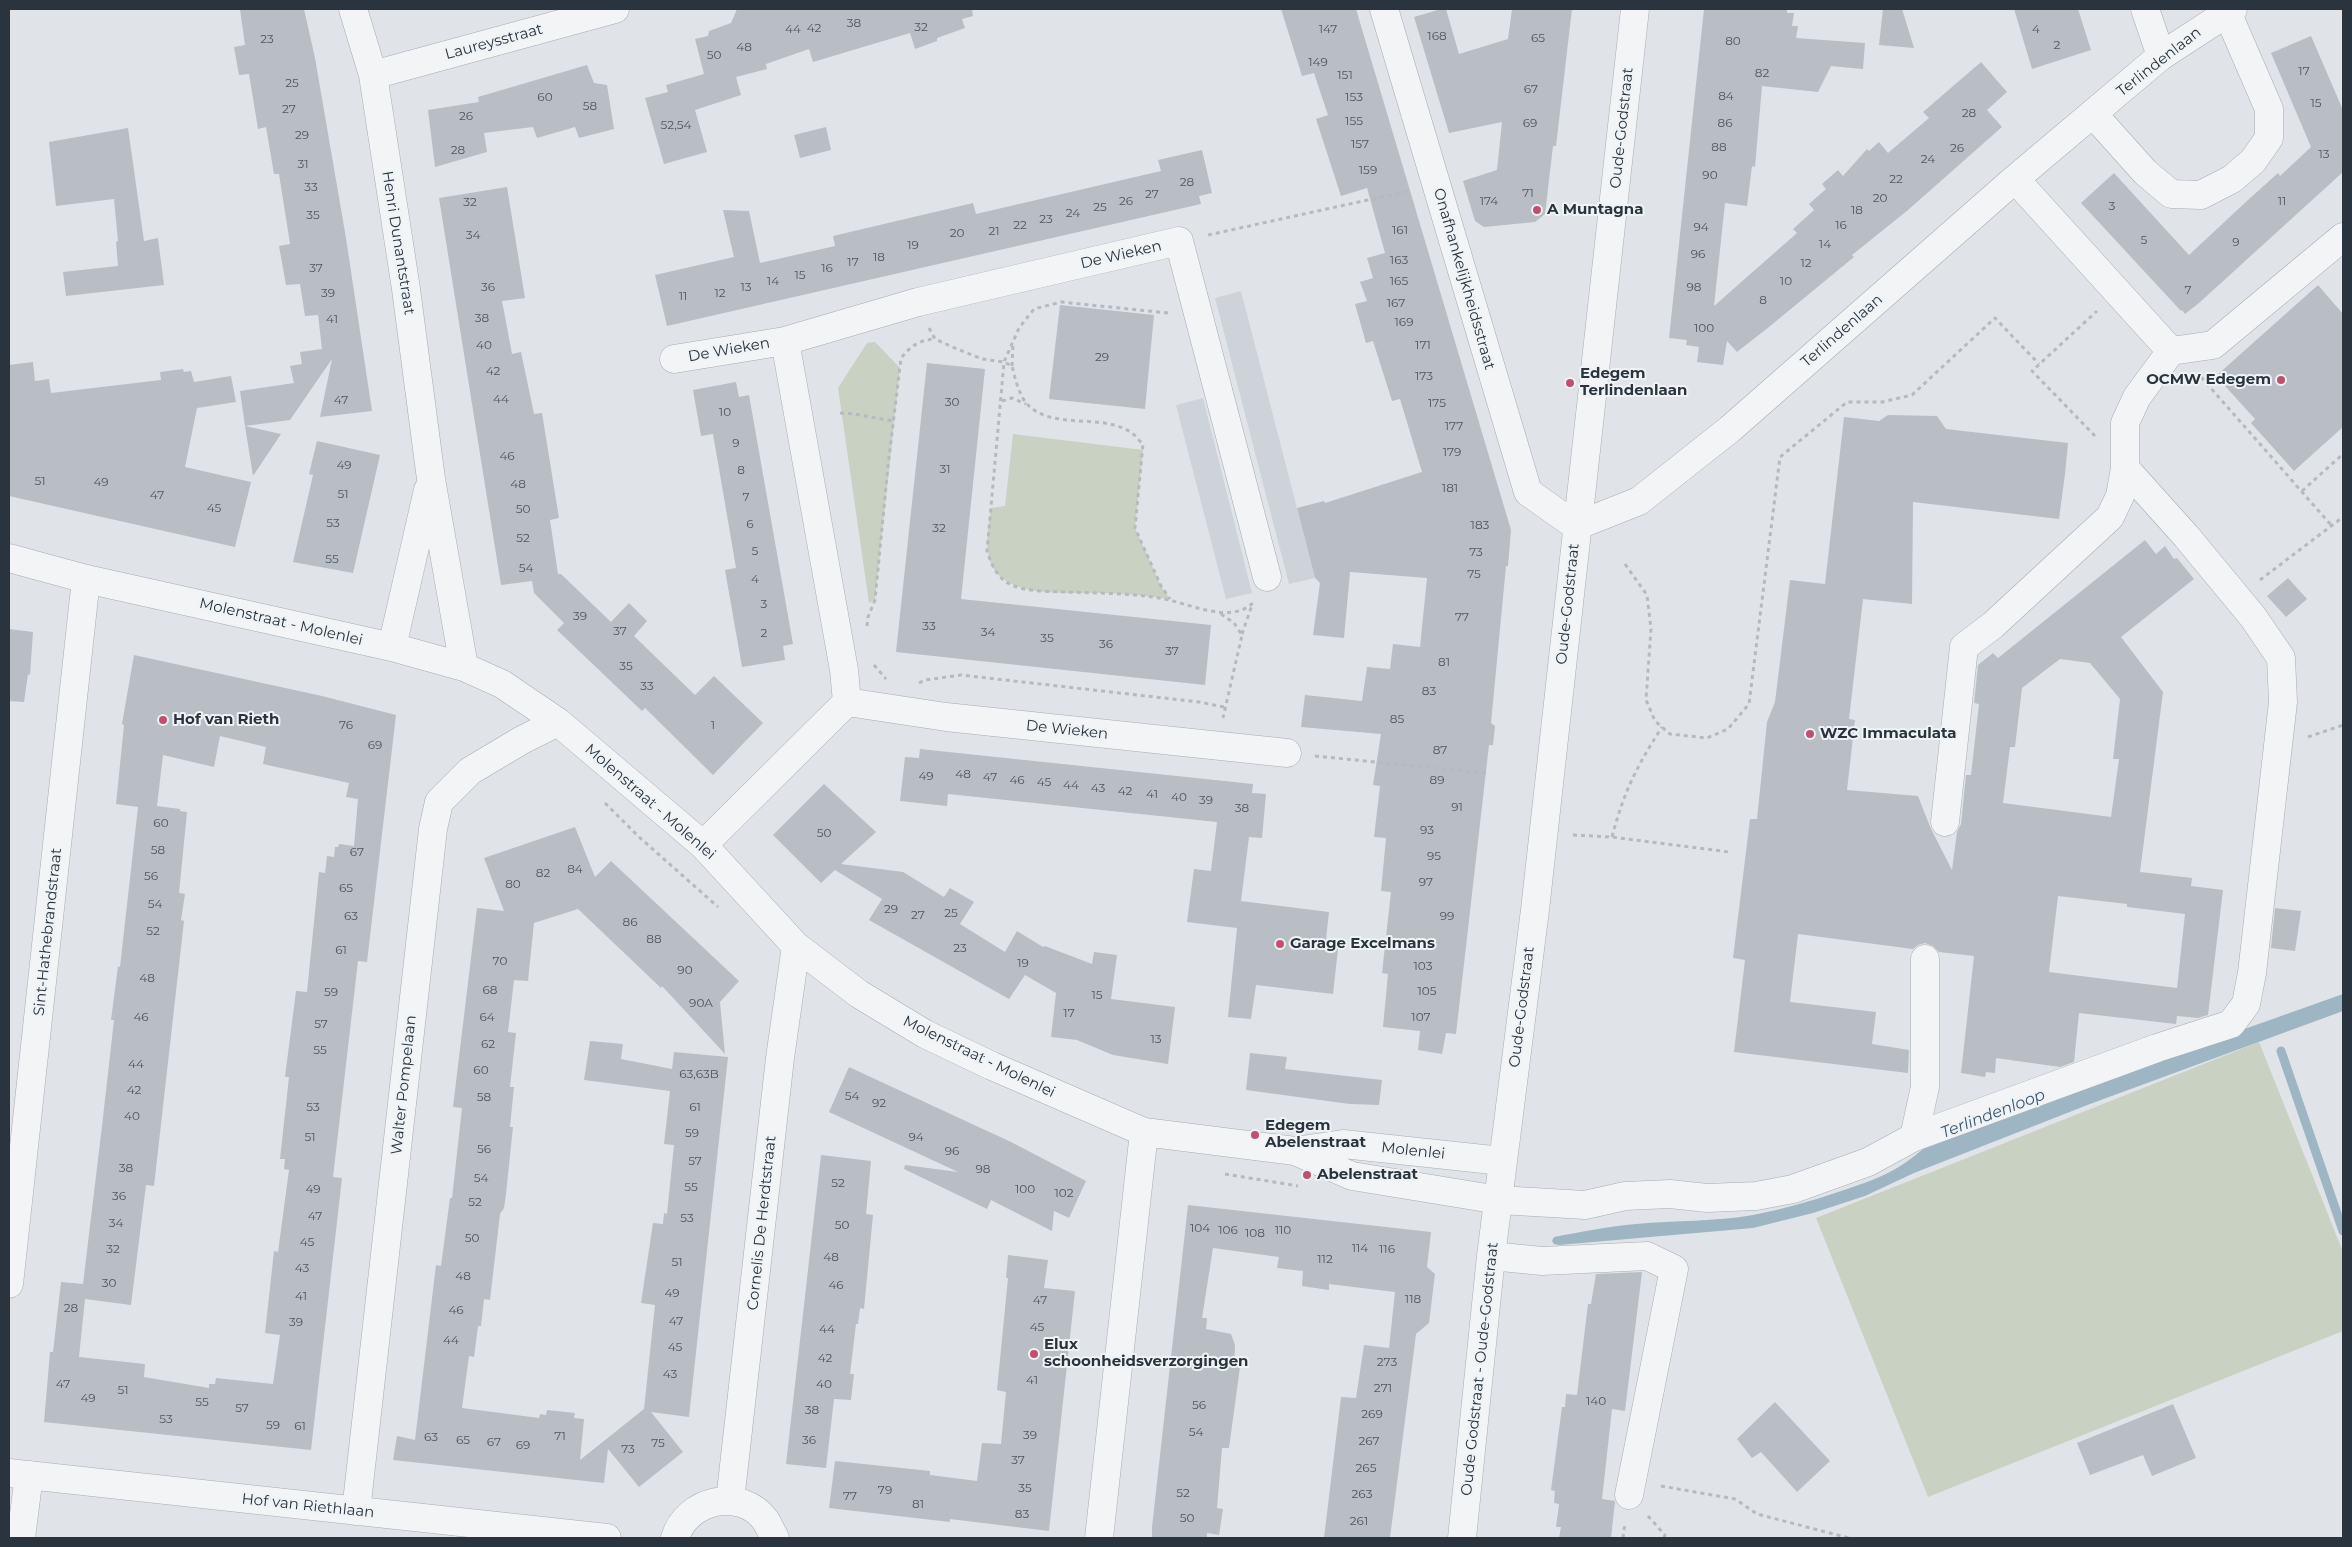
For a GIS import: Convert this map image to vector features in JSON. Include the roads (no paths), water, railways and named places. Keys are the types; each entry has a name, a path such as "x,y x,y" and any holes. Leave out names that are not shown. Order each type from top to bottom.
{"street":[{"name":"Henri Dunantstraat","path":"353,9 373,75 406,289 430,479 464,667"},
{"name":"Laureysstraat","path":"373,75 615,9"},
{"name":"Onafhankelijkheidsstraat","path":"1384,9 1528,492 1576,526"},
{"name":"Oude-Godstraat","path":"1499,1200 1502,1161 1535,910 1576,526 1635,9"},
{"path":"2145,9 2161,56"},
{"name":"Terlindenlaan","path":"1576,526 1639,500 1730,429 2015,179 2161,56 2230,10 2269,109 2269,138 2253,161 2232,179 2201,195 2171,194 2145,172 2093,114"},
{"path":"2015,179 2117,292 2174,350"},
{"path":"1945,822 1964,648 1993,625 2110,517 2120,496 2125,468 2124,423 2136,397 2174,350 2213,345 2343,237"},
{"name":"De Wieken","path":"674,360 785,341 918,302 1179,241 1267,577"},
{"name":"De Wieken","path":"785,341 844,670 847,702 946,716 1287,753"},
{"path":"1295,1151 1352,1176 1499,1200 1585,1205 1625,1196 1670,1194 1707,1198 1756,1196 1793,1189 1868,1162 1914,1138 2157,1048 2231,1024 2246,1004 2252,973 2283,702 2281,658 2237,597 2125,468"},
{"name":"Henri Dunantstraat","path":"392,647 430,479"},
{"name":"Molenstraat - Molenlei","path":"11,559 86,579 392,647 464,667 502,684 558,722 703,845 796,946 859,994 925,1034 992,1066 1144,1132 1295,1151"},
{"name":"Sint-Hathebrandstraat","path":"9,1284 86,579"},
{"path":"703,845 847,702"},
{"name":"Walter Pompelaan","path":"356,1511 433,828 439,802 470,771 522,740 558,722"},
{"name":"Cornelis De Herdtstraat","path":"730,1501 780,1058 796,946"},
{"path":"1914,1138 1925,1087 1925,959"},
{"path":"1100,1538 1144,1132"},
{"name":"Molenlei","path":"1295,1151 1343,1144 1502,1161"},
{"name":"Oude Godstraat - Oude-Godstraat","path":"1462,1538 1491,1256 1499,1200"},
{"path":"1491,1256 1542,1261 1646,1256 1674,1269 1631,1488"},
{"path":"19,1474 21,1538"},
{"name":"Hof van Riethlaan","path":"19,1474 356,1511 400,1527 606,1538"},
{"path":"675,1538 677,1530 686,1517 699,1507 714,1501 730,1501 749,1506 765,1520 774,1538"}],"water":[{"path":"2343,994 2343,1011 2090,1104 1914,1173 1865,1196 1813,1213 1753,1228 1559,1245 1554,1244 1552,1241 1554,1237 1616,1226 1724,1219 1753,1215 1819,1198 1890,1172 1911,1159 1932,1140"}],"waterway":[{"path":"2281,1051 2343,1231"}],"place":[{"name":"A Muntagna","path":"1537,210"},
{"name":"OCMW Edegem","path":"2281,380"},
{"name":"Edegem Terlindenlaan","path":"1570,383"},
{"name":"Hof van Rieth","path":"163,720"},
{"name":"WZC Immaculata","path":"1810,734"},
{"name":"Garage Excelmans","path":"1280,944"},
{"name":"Edegem Abelenstraat","path":"1255,1135"},
{"name":"Abelenstraat","path":"1307,1175"},
{"name":"Elux schoonheidsverzorgingen","path":"1034,1354"}],"water label":[{"name":"Terlindenloop","path":"1993,1114"}]}
